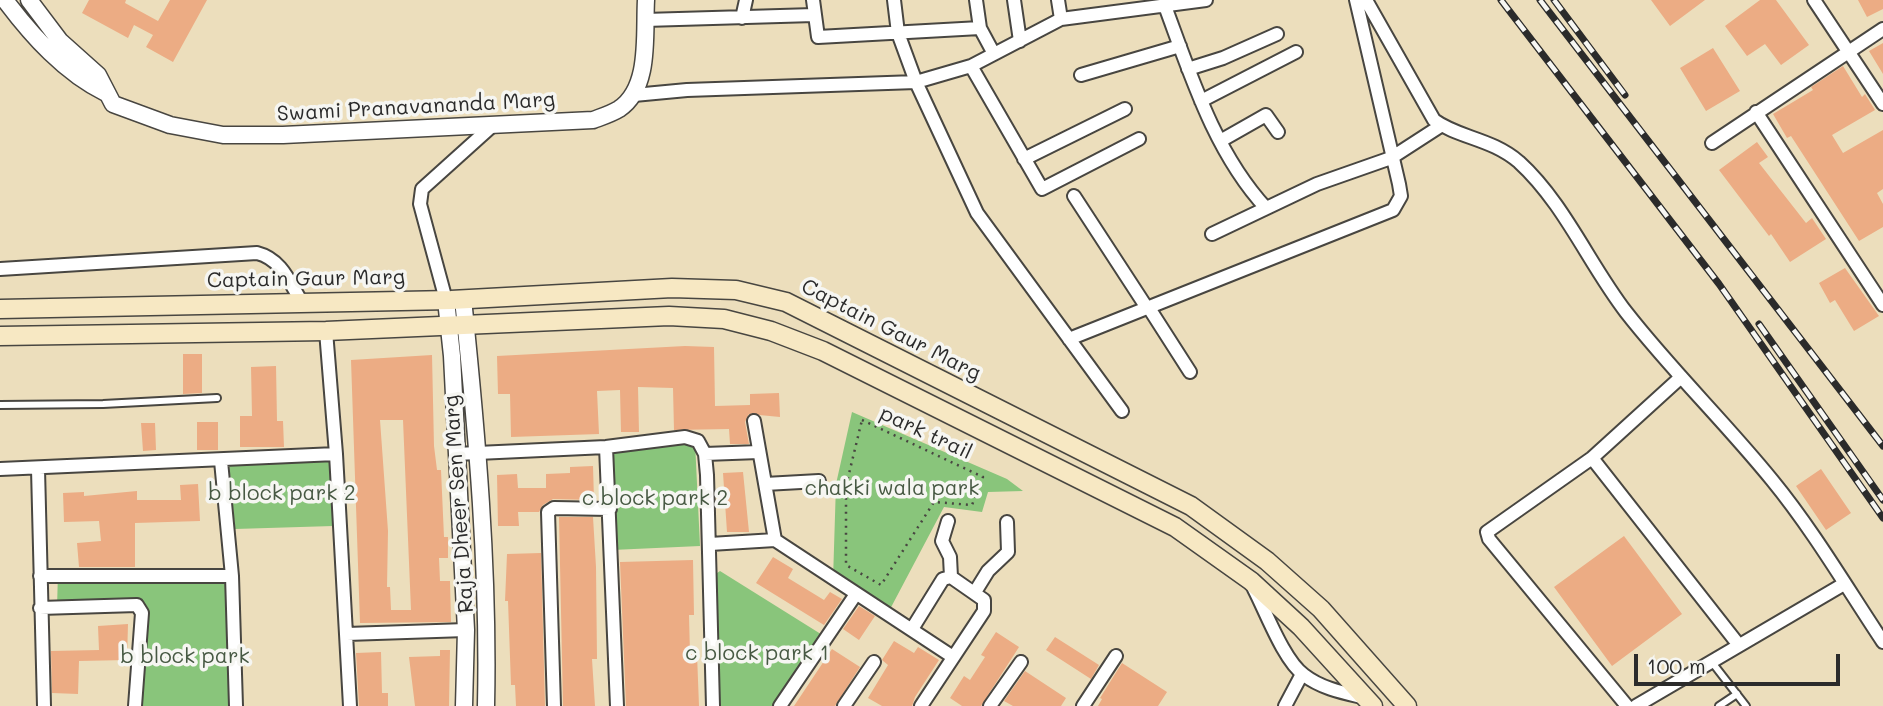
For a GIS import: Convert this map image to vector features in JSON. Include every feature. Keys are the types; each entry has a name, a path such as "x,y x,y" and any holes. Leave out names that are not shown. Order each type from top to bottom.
{"main road":[{"name":"Captain Gaur Marg","path":"0,309 455,299 672,288 736,290 786,302 1191,506 1267,561 1321,609 1407,706"},
{"path":"0,335 326,331 669,316 724,319 771,331 823,351 1175,527 1251,581 1301,627 1370,702"}],"street":[{"name":"Swami Pranavananda Marg","path":"29,0 60,41 98,75 113,103 125,110 170,125 223,135 283,135 593,120 619,108 634,94"},
{"path":"646,0 640,78 634,94 916,82 971,66 1061,19 1135,4 1165,6 1206,0"},
{"path":"743,18 746,0"},
{"path":"813,0 818,37 980,28"},
{"path":"894,0 898,33 916,82 977,213 1122,411"},
{"path":"976,0 980,28 994,54"},
{"path":"1014,0 1020,41"},
{"path":"1058,0 1061,19"},
{"path":"1069,338 1393,210 1401,196 1356,0"},
{"path":"1366,0 1428,110 1442,125 1485,140 1516,160 1542,184 1606,285 1680,378 1717,415 1775,483 1883,642"},
{"path":"1815,0 1883,104"},
{"path":"1165,6 1201,100 1247,187 1266,208"},
{"name":"Swami Pranavananda Marg","path":"5,7 74,75 106,93"},
{"path":"645,20 814,15"},
{"path":"1712,143 1883,29"},
{"path":"1188,69 1223,58 1277,34"},
{"path":"1081,75 1180,46"},
{"path":"1201,100 1296,52"},
{"path":"971,66 1042,189 1139,139"},
{"path":"1024,159 1125,110"},
{"path":"1756,112 1883,305"},
{"path":"1222,140 1266,116 1278,132"},
{"path":"1212,234 1317,184 1391,158 1442,125"},
{"path":"455,299 420,204 422,188 492,126"},
{"path":"1074,196 1190,372"},
{"path":"0,270 257,253 270,256 278,263 301,301"},
{"name":"Raja Dheer Sen Marg","path":"455,299 478,454 488,622 486,706"},
{"name":"Raja Dheer Sen Marg","path":"458,326 456,454 466,630 464,706"},
{"path":"326,331 336,454 349,706"},
{"path":"1628,706 1488,536 1490,529 1592,457 1680,378"},
{"path":"754,421 775,540"},
{"path":"456,454 606,447 693,437 705,454 710,544 713,706"},
{"path":"606,447 617,706"},
{"path":"705,454 759,452"},
{"path":"0,469 336,454"},
{"path":"1592,457 1738,644"},
{"path":"221,461 232,576 236,706"},
{"path":"38,469 44,706"},
{"path":"765,484 819,481"},
{"path":"554,706 548,512 554,508 610,509"},
{"path":"948,521 942,541 950,556 951,577"},
{"path":"975,592 988,570 1007,552 1007,522"},
{"path":"710,544 775,540 953,657"},
{"path":"40,576 232,576"},
{"path":"912,629 943,579 951,577 984,600 984,611 921,706"},
{"path":"1251,581 1290,658 1302,674 1334,690 1370,702"},
{"path":"1636,706 1710,660 1844,584"},
{"path":"780,706 856,594"},
{"path":"40,608 138,606 142,614 135,706"},
{"path":"347,634 466,630"},
{"path":"1083,706 1116,656"},
{"path":"844,706 874,662"},
{"path":"990,706 1021,662"},
{"path":"1285,706 1302,674"}],"lane":[{"path":"0,405 103,404 217,398"},
{"path":"1710,660 1746,706"},
{"path":"1719,706 1737,694"}],"path":[{"name":"park trail","path":"862,420 984,477 972,505 934,502 881,585 846,565 846,486 859,433 862,420"}],"green space":[{"name":"chakki wala park","path":"852,412 1007,479 1023,491 988,492 982,512 944,507 888,613 833,580 836,484"},
{"name":"c block park 2","path":"695,442 700,546 612,550 613,452"},
{"name":"b block park 2","path":"330,459 333,526 235,529 229,463"},
{"name":"b block park","path":"228,571 237,706 136,706 137,607 57,608 58,572"},
{"name":"c block park 1","path":"720,571 832,641 788,706 709,706 707,580"}],"building":[{"path":"89,0 126,0 125,3 158,21 170,0 207,0 173,62 146,47 153,35 134,25 128,38 82,13"},
{"path":"1651,0 1705,0 1670,26"},
{"path":"1760,0 1776,0 1809,45 1781,65 1765,44 1747,56 1725,26"},
{"path":"1858,0 1883,0 1883,9 1867,17"},
{"path":"1883,43 1883,74 1869,51"},
{"path":"1713,48 1740,91 1706,111 1680,68"},
{"path":"1843,66 1862,97 1865,94 1875,110 1832,135 1843,153 1883,130 1883,189 1877,193 1883,204 1883,227 1859,241 1791,136 1787,138 1773,114 1813,90 1811,87"},
{"path":"1757,142 1768,157 1759,163 1806,223 1812,218 1826,239 1790,262 1719,170"},
{"path":"1845,268 1879,316 1854,331 1835,300 1830,303 1819,283"},
{"path":"685,346 714,347 715,406 750,405 750,394 779,393 780,417 749,414 745,422 749,444 730,444 729,429 674,430 673,388 638,387 639,432 621,432 620,390 597,391 599,434 511,437 510,394 498,394 497,356"},
{"path":"183,354 202,354 202,393 183,394"},
{"path":"432,355 434,446 437,470 441,470 444,537 448,537 448,558 439,558 440,581 450,581 451,622 360,623 351,360","holes":["380,420 403,420 411,610 391,610 390,587 387,587 388,531"]},
{"path":"276,366 277,421 283,421 284,447 240,447 240,416 252,416 251,367"},
{"path":"197,422 218,422 218,450 197,450"},
{"path":"141,423 155,423 156,450 143,451"},
{"path":"593,466 594,500 553,499 543,505 539,512 518,512 519,526 498,526 497,475 517,474 518,488 546,488 546,474 570,473 570,467"},
{"path":"1821,469 1851,513 1826,530 1796,486"},
{"path":"743,472 749,532 727,532 723,473"},
{"path":"198,484 200,521 135,523 135,567 79,567 77,543 101,541 99,521 64,522 63,493 84,492 84,496 137,491 137,500 181,500 180,485"},
{"path":"559,517 593,517 597,659 592,659 595,706 563,706"},
{"path":"1624,536 1682,614 1612,666 1554,587"},
{"path":"541,553 545,706 516,706 515,685 511,685 508,601 505,601 507,554"},
{"path":"773,557 793,569 788,578 824,600 830,592 842,599 824,625 756,583"},
{"path":"693,560 694,615 689,615 690,654 697,654 699,706 626,706 620,562"},
{"path":"859,606 875,616 859,640 843,629"},
{"path":"128,624 127,660 79,661 78,694 52,693 51,651 99,650 98,626"},
{"path":"996,632 1019,647 981,706 962,706 950,698 964,676 970,680 985,657 981,655"},
{"path":"1055,637 1099,665 1091,679 1046,650"},
{"path":"894,641 914,653 918,647 939,660 912,706 882,706 868,698 888,665 882,660"},
{"path":"832,649 860,667 835,706 794,706"},
{"path":"440,650 450,650 449,706 415,706 409,657 440,656"},
{"path":"381,652 382,693 388,693 388,706 359,706 356,653"},
{"path":"1122,663 1167,692 1158,706 1098,706 1102,699 1100,698"},
{"path":"1025,671 1066,698 1061,706 1013,706 1004,701"}],"railway":[{"path":"1501,0 1719,284 1883,518"},
{"path":"1540,0 1883,446"},
{"path":"1554,0 1625,95"},
{"path":"1759,324 1883,500"}]}
